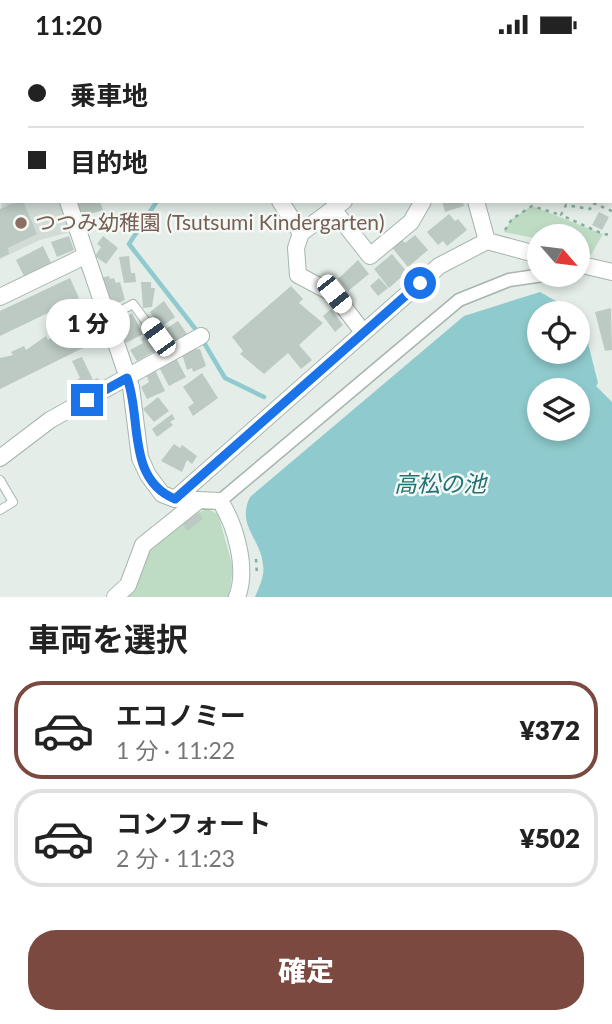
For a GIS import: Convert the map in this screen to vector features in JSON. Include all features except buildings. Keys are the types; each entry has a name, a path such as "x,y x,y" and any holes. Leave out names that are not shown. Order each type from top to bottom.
{"street":[{"path":"69,203 127,378 140,458 162,494 175,499 220,501 459,300 509,280 527,277"},
{"path":"281,203 301,233"},
{"path":"363,332 334,294 298,275 296,249 301,233 339,205 370,256 411,222 422,203"},
{"path":"477,203 487,241"},
{"path":"175,499 439,266 487,241 527,252"},
{"path":"0,297 85,256"},
{"path":"590,267 612,272"},
{"path":"0,458 50,420 199,337"},
{"path":"115,597 128,585 143,545 198,501"},
{"path":"220,501 226,511 243,573 237,597"}],"lane":[{"path":"107,318 133,304 170,353"},
{"path":"0,480 13,502 0,510"}],"path":[{"path":"561,215 566,205 590,209 593,203"},
{"path":"595,203 612,211"},
{"path":"504,232 512,219 532,206 561,215 603,234 612,235"}],"shaded area":[{"path":"1,203 63,203 70,232 40,240 0,259"}],"green space":[{"path":"532,206 578,224 527,224 527,237 504,232 512,219"},
{"path":"590,229 603,234 590,254"},
{"path":"208,509 218,514 233,568 229,597 124,597 145,552 188,516"}],"water":[{"name":"高松の池","path":"540,292 556,301 527,301 527,364 590,364 590,351 598,383 596,386 612,402 612,597 255,597 263,569 258,547 247,524 246,507 250,497 464,316"}],"waterway":[{"path":"156,203 129,244 197,331 225,378 264,397"}],"place":[{"name":"つつみ幼稚園 (Tsutsumi Kindergarten)","path":"21,223"}],"route":[{"path":"87,400 127,378 131,387 140,458 162,494 175,499 420,283"}]}
